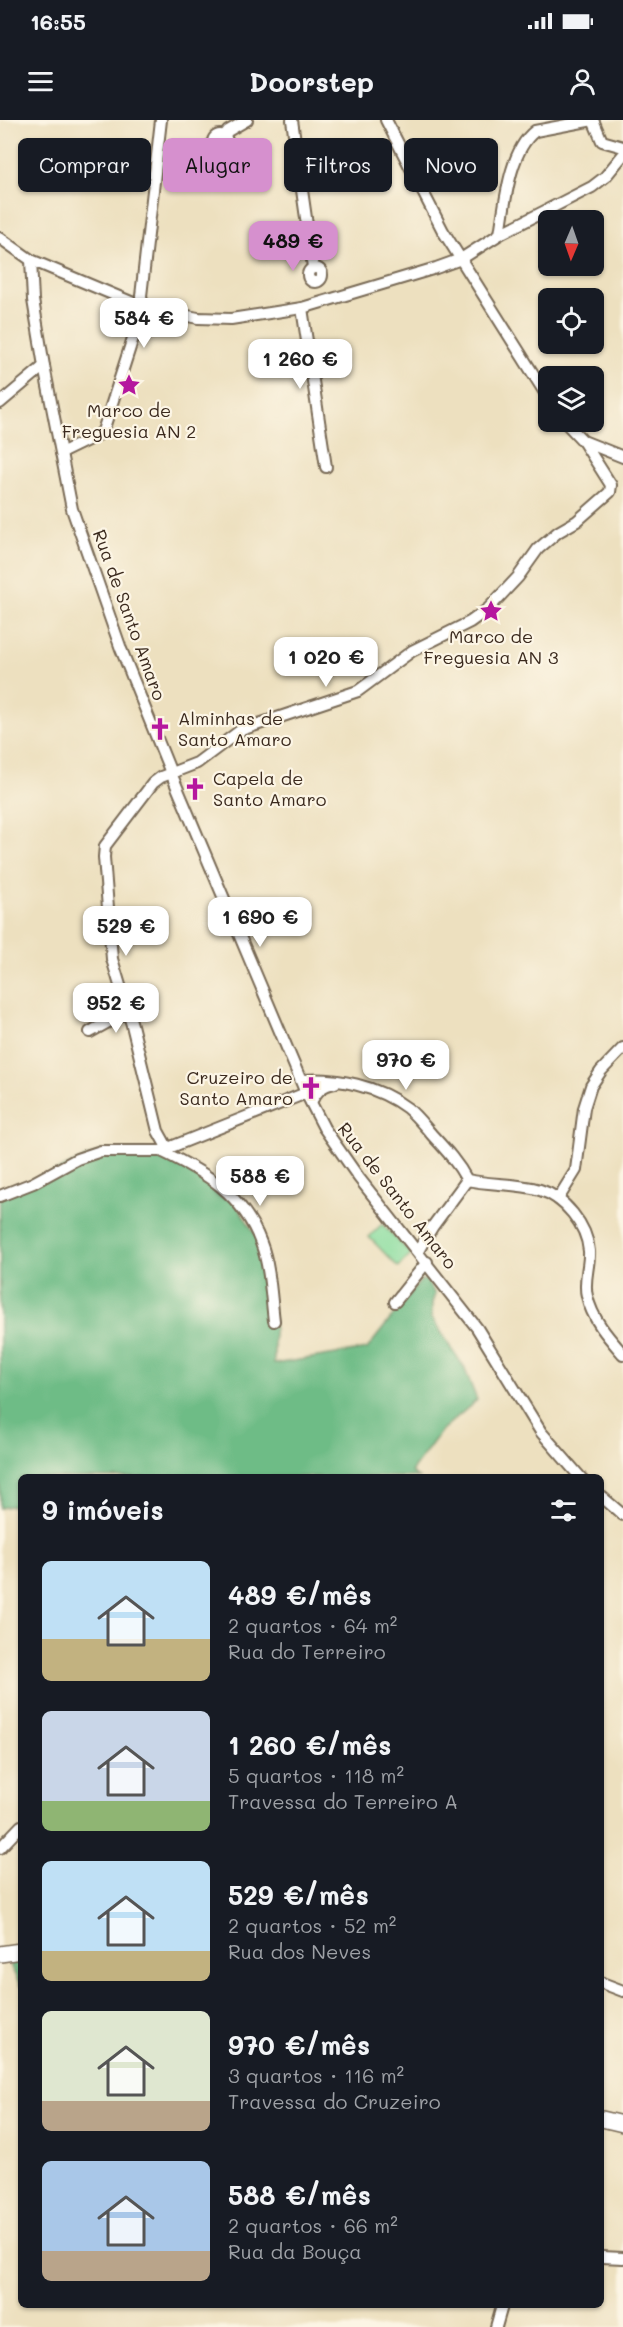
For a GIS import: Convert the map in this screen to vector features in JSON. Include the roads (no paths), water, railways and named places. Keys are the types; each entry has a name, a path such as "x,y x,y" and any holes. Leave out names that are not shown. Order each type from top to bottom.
{"main road":[{"path":"0,1954 18,1951"},
{"path":"604,2119 623,2124"}],"street":[{"path":"61,453 100,435 103,431 143,308 141,296 161,120"},
{"path":"224,136 228,131 247,120"},
{"path":"292,120 313,267"},
{"path":"386,120 443,231 538,382"},
{"path":"500,234 510,172 529,136 535,131 593,120 602,141 623,147"},
{"path":"0,238 30,260 143,308 198,318 231,319 302,308 460,259 500,234 592,187 605,177 623,155"},
{"name":"Rua de Santo Amaro","path":"30,260 33,300 44,366 72,509 96,582 171,774 308,1098 324,1128 359,1178 477,1328 541,1432 578,1474"},
{"path":"302,308 326,467"},
{"path":"0,403 44,366"},
{"path":"274,1321 262,1244 248,1215 228,1192 204,1172 165,1150 158,1131 128,1011 112,959 105,846 153,783 197,763 242,729 358,691 380,677 412,651 470,622 488,609 518,577 538,549 558,532 577,521 610,492 610,485 584,441 575,432"},
{"path":"584,441 623,457"},
{"path":"90,1032 128,1011"},
{"path":"558,1199 579,1161 584,1108 591,1086 601,1071 623,1048"},
{"path":"301,1080 315,1078 372,1089 408,1109 458,1164 467,1180"},
{"path":"0,1196 33,1183 77,1159 101,1151 165,1150 308,1098 323,1086 343,1082"},
{"path":"467,1180 538,1189 558,1199 573,1214 584,1231 589,1249 586,1283 587,1296 594,1316 623,1354"},
{"path":"418,1251 433,1226 467,1180"},
{"path":"395,1302 427,1262"},
{"path":"604,1499 619,1510"},
{"path":"604,1511 619,1510"},
{"path":"0,1848 18,1829"},
{"path":"604,1984 623,1991"},
{"path":"604,2257 623,2258"},
{"path":"496,2327 501,2308"}],"place":[{"name":"Marco de Freguesia AN 2","path":"129,385"},
{"name":"Marco de Freguesia AN 3","path":"491,611"},
{"name":"Alminhas de Santo Amaro","path":"160,729"},
{"name":"Capela de Santo Amaro","path":"195,789"},
{"name":"Cruzeiro de Santo Amaro","path":"311,1088"}]}
